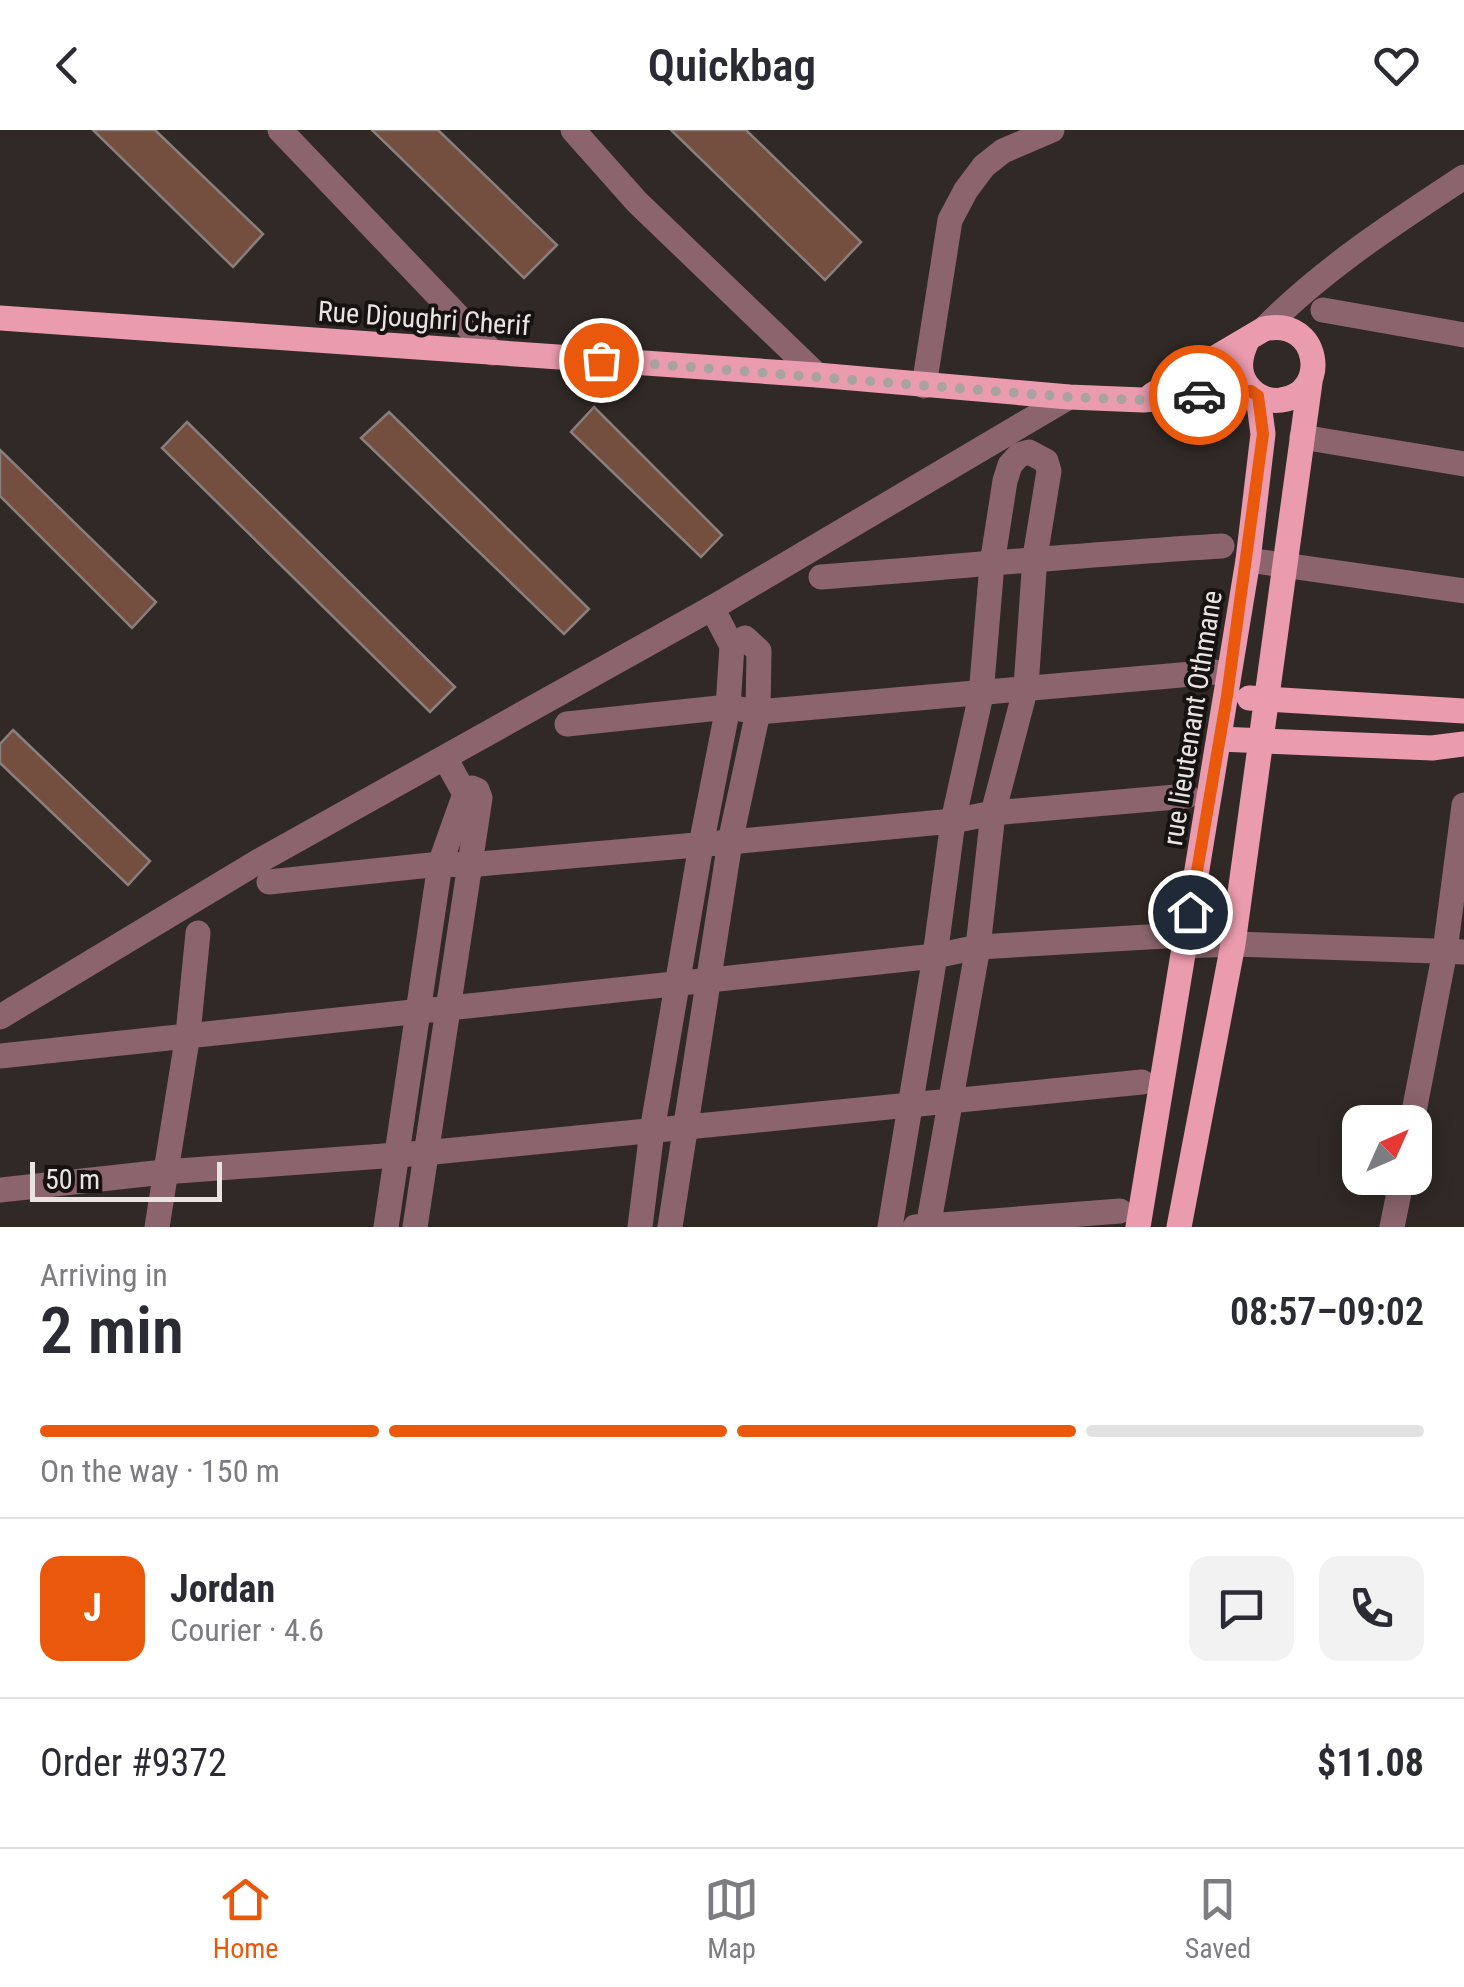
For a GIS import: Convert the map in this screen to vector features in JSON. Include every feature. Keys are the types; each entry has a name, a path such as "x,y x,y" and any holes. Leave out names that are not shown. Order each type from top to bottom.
{"main road":[{"name":"Rue Djoughri Cherif","path":"1,315 1068,397 1143,400 1255,393"},
{"path":"1143,400 1278,326 1292,329 1304,338 1312,352 1314,367 1233,944 1180,1227"},
{"path":"1256,335 1240,367 1255,393 1272,401 1287,400 1310,382"},
{"name":"rue lieutenant Othmane","path":"1129,1219 1175,941 1219,739 1248,560 1263,434 1255,393"},
{"path":"1227,696 1464,711"},
{"path":"1219,739 1432,748 1464,744"}],"street":[{"path":"280,130 493,352"},
{"path":"574,130 637,202 817,375"},
{"path":"924,386 950,220 984,166 1003,151 1052,130"},
{"path":"1256,335 1346,257 1464,177"},
{"path":"1304,338 1323,310 1346,257"},
{"path":"1323,310 1464,335"},
{"path":"0,1017 259,861 712,608 1068,397"},
{"path":"1302,438 1464,464"},
{"path":"890,1227 953,821 981,695 992,564 1005,482 1010,465 1029,452 1046,461 1049,471 1036,557 1026,686 993,813 978,947 924,1226 1129,1219"},
{"path":"821,577 1036,557 1222,546"},
{"path":"1248,560 1464,591"},
{"path":"640,1227 652,1131 728,707 732,646 712,608"},
{"path":"670,1227 730,842 758,712 759,651 746,638 732,646"},
{"path":"567,724 728,707 758,712 981,695 1026,686 1215,672"},
{"path":"446,758 465,794"},
{"path":"386,1227 440,864 465,794 472,788 480,798 424,1153 416,1227"},
{"path":"269,882 440,864 468,865 701,845 1187,796"},
{"path":"1416,1105 1454,951 1464,805"},
{"path":"157,1227 188,1034 198,933"},
{"path":"0,1056 935,956 978,947 1175,941 1454,951"},
{"path":"0,1190 164,1172 424,1153 1142,1082"},
{"path":"1392,1227 1399,1195"}],"building":[{"path":"93,130 155,130 263,234 233,267"},
{"path":"372,130 438,130 557,245 524,278"},
{"path":"671,130 746,130 861,242 825,280"},
{"path":"594,407 722,535 701,557 571,432"},
{"path":"389,412 589,609 564,634 361,438"},
{"path":"187,422 455,687 430,712 162,448"},
{"path":"0,450 156,602 132,628 0,496"},
{"path":"13,730 150,861 128,885 0,763 0,744"}],"way so far":[{"path":"601,360 1068,397 1143,400 1199,395"}],"route":[{"path":"1190,912 1248,560 1263,434 1258,396 1251,391 1199,395"}]}
